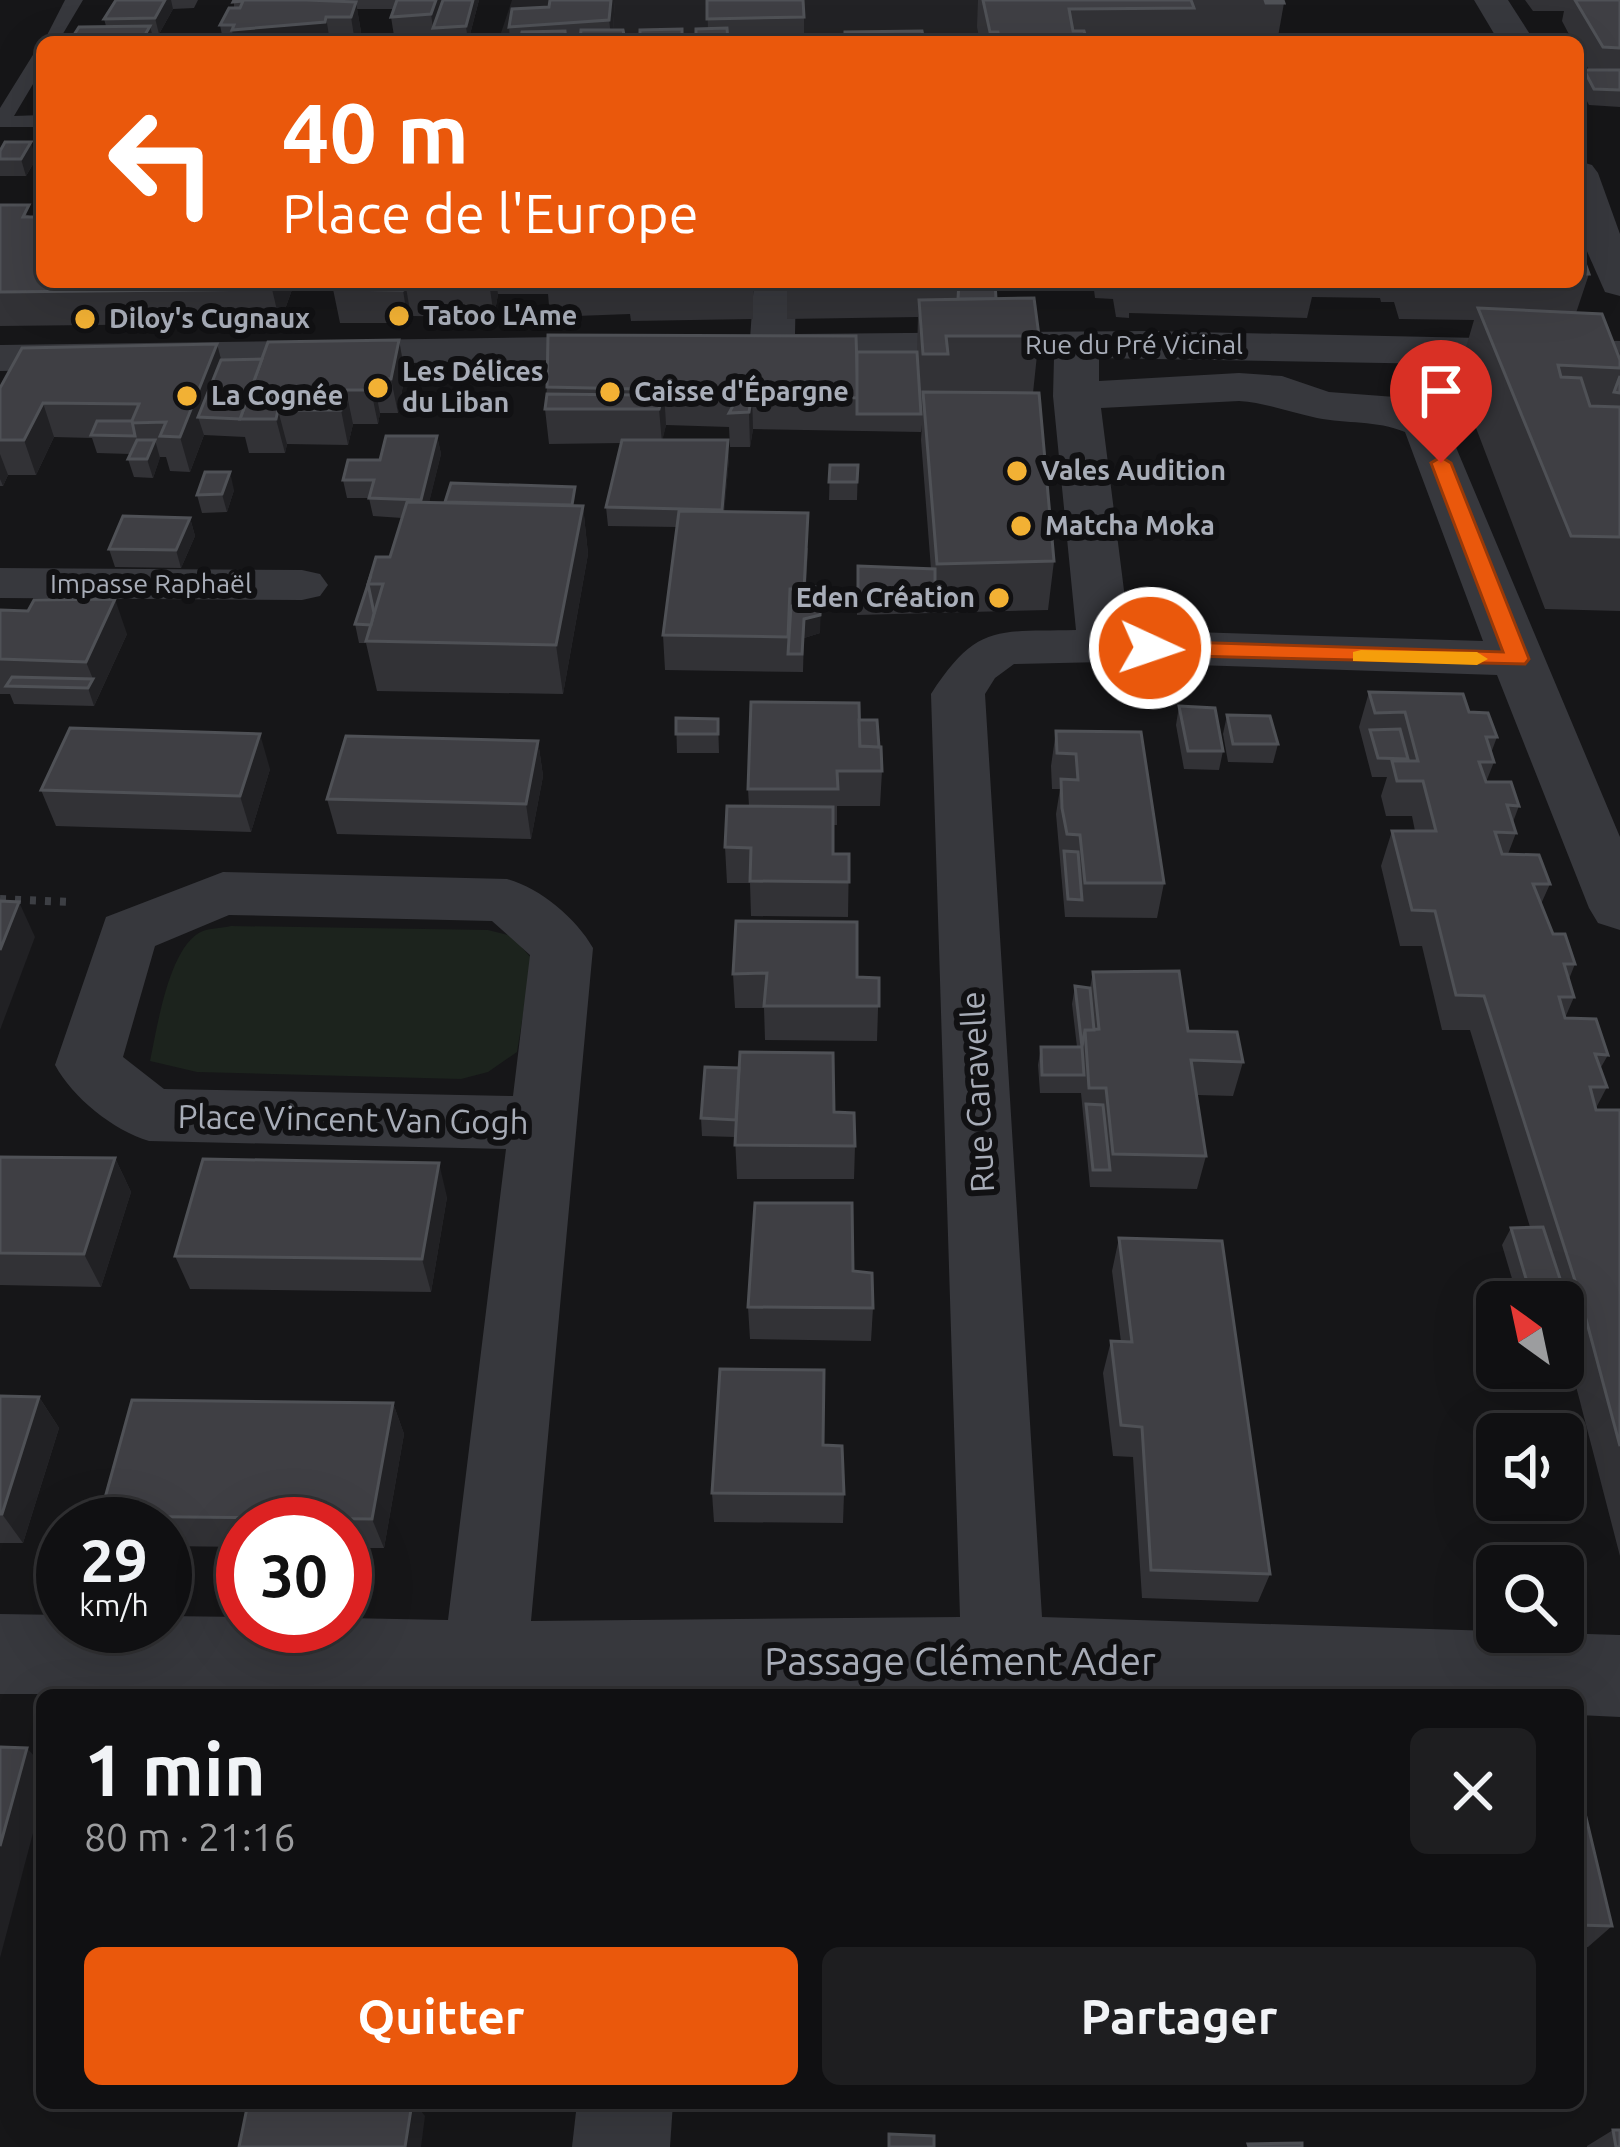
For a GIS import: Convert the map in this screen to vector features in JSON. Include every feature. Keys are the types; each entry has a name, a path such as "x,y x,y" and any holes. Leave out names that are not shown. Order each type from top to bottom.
{"street":[{"path":"1491,0 1513,36"},
{"path":"1584,181 1608,213 1608,262 1620,283"},
{"path":"772,348 775,288"},
{"path":"1077,344 1076,396 1104,646"},
{"name":"Rue du Pré Vicinal","path":"0,358 1077,344 1620,354"},
{"path":"1076,396 1238,386 1282,391 1322,405 1395,410 1425,424 1620,908"},
{"name":"Impasse Raphaël","path":"0,583 302,585"},
{"name":"Rue Caravelle","path":"1003,1656 958,694 975,667 1002,648 1104,646 1517,659"},
{"name":"Place Vincent Van Gogh","path":"485,1662 545,1123 562,948 507,900 223,893 128,933 88,1065 149,1115 545,1123"},
{"name":"Passage Clément Ader","path":"0,1654 485,1662 659,1679 1003,1656 1620,1676"},
{"path":"621,2147 624,2109"}],"lane":[{"path":"53,36 74,0"},
{"path":"36,64 2,122 36,121"}],"shaded area":[{"path":"512,0 1255,0 1270,36 500,36"},
{"path":"231,926 488,930 512,936 532,959 517,1052 488,1072 461,1079 197,1072 150,1061 166,989 181,952 203,931"}],"building":[{"path":"116,0 165,0 155,18 104,19"},
{"path":"234,0 356,2 351,17 232,30 234,25 220,25 229,8 240,8 243,1"},
{"path":"397,0 436,0 431,14 391,17"},
{"path":"443,0 473,0 466,26 433,28"},
{"path":"550,0 611,0 609,20 509,27 512,9 549,7"},
{"path":"707,0 803,0 804,17 707,19"},
{"path":"983,0 1191,0 1194,8 1069,9 1073,31 1084,31 1086,36 999,36 990,32"},
{"path":"1575,0 1620,0 1620,48 1603,47"},
{"path":"150,26 144,36 73,36 79,27"},
{"path":"727,28 728,36 696,36 696,29"},
{"path":"682,29 682,36 640,36 640,30"},
{"path":"581,30 623,30 624,36 580,36"},
{"path":"565,31 566,36 521,36 522,32"},
{"path":"922,31 923,36 845,36 845,32"},
{"path":"1584,70 1620,70 1620,90 1594,89"},
{"path":"5,142 31,142 21,159 0,159"},
{"path":"0,205 29,205 23,217 36,217 36,288 272,288 272,289 0,292"},
{"path":"333,288 404,288 403,290"},
{"path":"959,288 995,288 996,299 958,299"},
{"path":"1034,298 1039,336 946,336 948,354 923,354 919,300"},
{"path":"1478,308 1602,314 1620,368 1558,365 1561,377 1581,378 1590,406 1620,407 1620,537 1571,536"},
{"path":"548,335 856,336 858,398 752,394 749,412 729,413 740,393 664,390 659,409 545,409 547,394 635,395 636,389 547,387"},
{"path":"399,340 391,379 373,378 371,390 346,390 341,410 278,410 276,419 240,419 268,342"},
{"path":"217,344 180,437 160,436 166,422 131,423 139,404 43,403 24,440 0,440 0,388 22,348"},
{"path":"857,352 917,352 921,414 857,414"},
{"path":"262,359 240,419 198,417 221,360"},
{"path":"923,392 1039,393 1054,561 937,564"},
{"path":"97,421 132,421 135,436 91,435"},
{"path":"386,436 437,436 421,500 369,498 374,480 343,480 348,460 380,460"},
{"path":"137,440 155,440 147,459 128,459"},
{"path":"622,440 728,440 722,510 606,507"},
{"path":"830,465 858,465 857,482 829,482"},
{"path":"205,472 230,472 222,494 197,495"},
{"path":"451,483 575,487 572,505 445,502"},
{"path":"407,502 583,506 556,645 366,641 383,584 368,584 376,557 390,557"},
{"path":"679,511 808,513 804,589 790,589 788,637 663,635"},
{"path":"123,516 190,518 176,550 109,549"},
{"path":"858,566 935,569 935,594 858,597"},
{"path":"368,584 374,613 371,625 355,624"},
{"path":"805,586 821,587 820,615 804,619 802,654 788,654 791,606 804,606"},
{"path":"115,599 86,662 0,659 0,610 28,611 34,600"},
{"path":"12,677 93,679 88,688 6,686"},
{"path":"1369,692 1463,694 1469,712 1488,713 1497,737 1486,737 1494,762 1479,762 1486,782 1511,782 1519,806 1507,805 1516,833 1495,832 1502,854 1539,855 1550,884 1533,884 1553,934 1565,934 1575,964 1564,964 1574,997 1559,997 1565,1018 1596,1019 1608,1055 1595,1054 1607,1087 1590,1087 1596,1110 1620,1110 1620,1446 1584,1312 1584,1281 1575,1281 1484,996 1456,995 1435,911 1412,910 1392,831 1436,831 1423,781 1397,781 1392,761 1418,761 1405,712 1375,713"},
{"path":"751,702 859,703 860,746 881,747 882,771 837,771 838,789 748,789"},
{"path":"1179,706 1215,708 1223,751 1188,751"},
{"path":"1227,715 1270,716 1278,744 1233,744"},
{"path":"676,718 718,719 718,734 676,734"},
{"path":"859,720 877,720 879,747 860,746"},
{"path":"70,728 260,734 240,796 41,790"},
{"path":"1400,729 1408,759 1378,758 1370,730"},
{"path":"1056,731 1141,732 1164,883 1085,883 1080,835 1067,834 1062,808 1061,779 1078,780 1076,754 1057,753"},
{"path":"346,736 538,741 526,804 327,799"},
{"path":"727,806 833,807 833,854 849,854 849,882 750,881 751,848 725,847"},
{"path":"1064,851 1078,852 1082,900 1068,899"},
{"path":"0,901 19,902 0,950"},
{"path":"736,921 857,922 857,977 879,978 879,1006 764,1006 767,973 733,974"},
{"path":"1179,971 1188,1031 1237,1032 1243,1062 1191,1060 1206,1156 1113,1154 1106,1088 1089,1088 1085,1030 1099,1029 1093,972"},
{"path":"1075,986 1090,988 1094,1030 1085,1030 1082,1047"},
{"path":"1041,1047 1082,1047 1084,1075 1042,1075"},
{"path":"740,1052 833,1053 834,1112 854,1113 855,1146 735,1145"},
{"path":"705,1067 739,1068 736,1120 701,1118"},
{"path":"1086,1104 1103,1105 1110,1170 1093,1170"},
{"path":"0,1157 115,1158 84,1254 0,1253"},
{"path":"203,1159 439,1163 422,1259 175,1256"},
{"path":"755,1203 852,1203 853,1271 872,1273 873,1308 748,1307"},
{"path":"1543,1227 1561,1281 1527,1281 1511,1228"},
{"path":"1119,1238 1222,1241 1270,1574 1151,1570 1142,1427 1121,1425 1111,1341 1132,1342"},
{"path":"720,1369 824,1370 823,1445 842,1446 844,1494 712,1493"},
{"path":"0,1396 39,1397 2,1514 0,1514"},
{"path":"132,1400 393,1403 372,1519 372,1497 216,1497 216,1517 192,1517 192,1497 105,1497"},
{"path":"0,1747 27,1748 0,1846"},
{"path":"1584,1809 1612,1926 1584,1925"},
{"path":"247,2109 411,2109 405,2147 239,2147"},
{"path":"1613,2130 1620,2130 1620,2147 1616,2147"},
{"path":"889,2134 934,2136 934,2147 889,2147"},
{"path":"1302,2143 1302,2147 1248,2144"}],"slow traffic":[{"path":"1361,657 1477,659"}],"place":[{"name":"Tatoo L'Ame","path":"399,316"},
{"name":"Diloy's Cugnaux","path":"85,319"},
{"name":"Les Délices du Liban","path":"378,388"},
{"name":"Caisse d'Épargne","path":"610,392"},
{"name":"La Cognée","path":"187,396"},
{"name":"Vales Audition","path":"1017,471"},
{"name":"Matcha Moka","path":"1021,526"},
{"name":"Eden Création","path":"999,598"}],"route":[{"path":"1150,648 1517,659 1441,463"}]}
